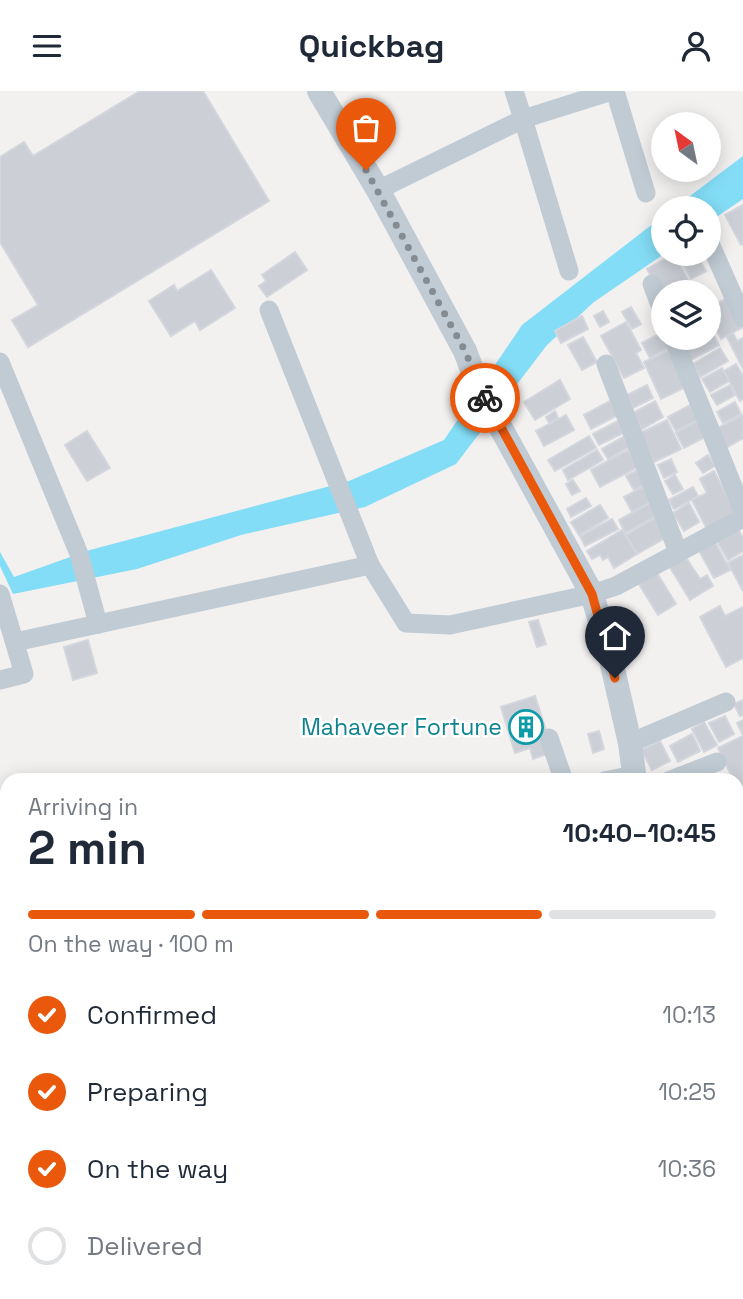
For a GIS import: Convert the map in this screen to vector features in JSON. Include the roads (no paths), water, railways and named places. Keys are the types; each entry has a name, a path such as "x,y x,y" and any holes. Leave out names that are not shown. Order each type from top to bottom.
{"street":[{"path":"319,91 465,351 479,387 505,437 592,594 610,656 634,773"},
{"path":"514,91 569,271"},
{"path":"377,190 523,119 613,91 646,193"},
{"path":"720,266 743,318"},
{"path":"269,310 370,565 406,622 450,625 592,594 616,586 743,518"},
{"path":"678,350 743,511"},
{"path":"0,362 79,554 98,624"},
{"path":"606,364 678,552"},
{"path":"15,642 370,565"},
{"path":"0,594 24,674 0,680"},
{"path":"630,743 726,702"},
{"path":"549,738 561,773"},
{"path":"689,773 717,762"}],"water":[{"path":"743,156 743,199 721,214 721,196 690,196 708,182 721,182 721,173"},
{"path":"651,225 651,263 594,302 547,345 456,464 365,507 241,535 137,569 13,594 0,566 0,552 14,577 90,550 349,481 444,440 522,325"}],"place":[{"name":"Mahaveer Fortune","path":"526,727"}]}
